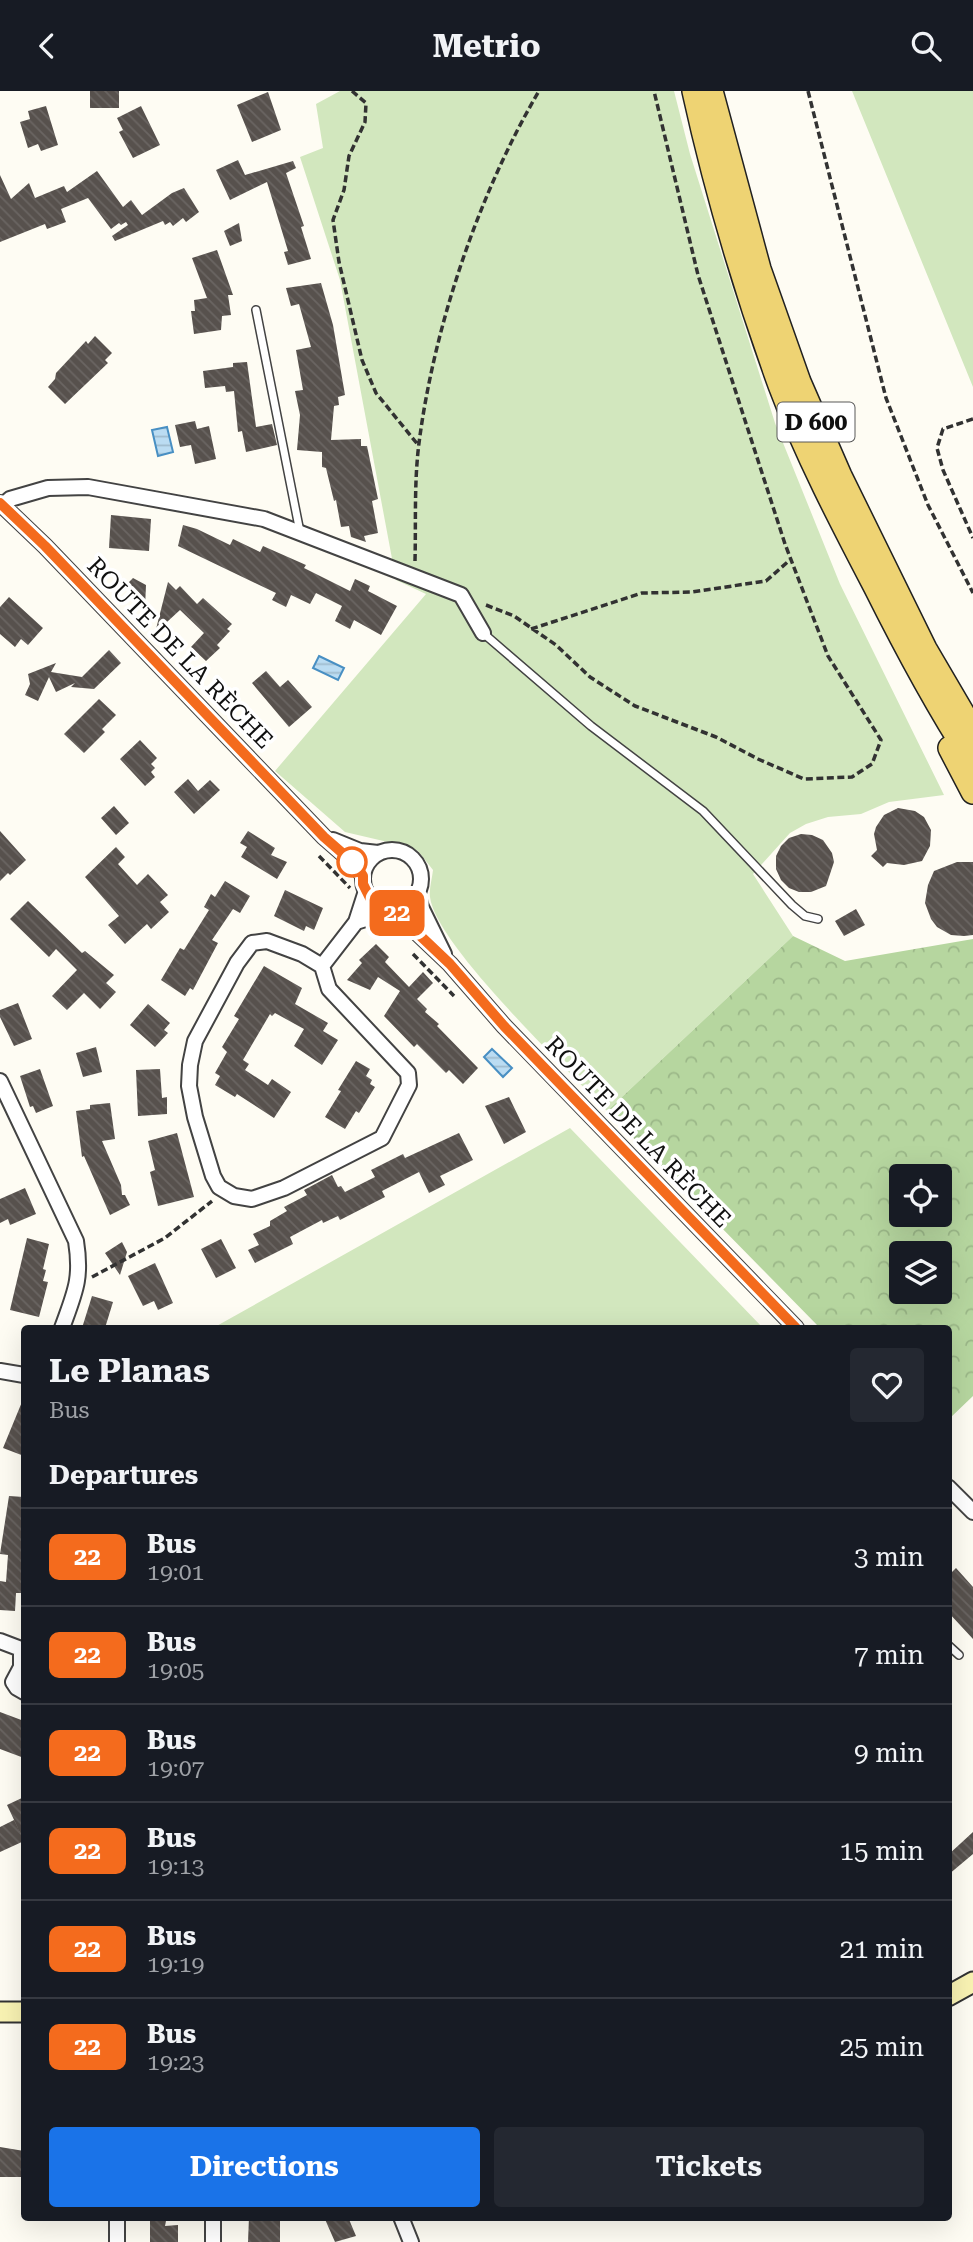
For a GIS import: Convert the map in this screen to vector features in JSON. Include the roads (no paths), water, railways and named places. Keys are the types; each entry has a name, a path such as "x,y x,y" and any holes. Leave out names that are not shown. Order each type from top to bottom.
{"main road":[{"name":"D 600","path":"694,91 720,200 781,387 843,525 950,727 973,761"},
{"name":"D 600","path":"712,91 759,269 799,382 840,476 925,649 973,731"},
{"path":"911,656 913,682 973,792"},
{"path":"952,1994 973,1982"},
{"path":"0,2013 21,2012"}],"street":[{"path":"1,505 10,499 48,488 88,487 264,519 461,595 483,633"},
{"name":"ROUTE DE LA RÈCHE","path":"1,505 45,546 324,837 356,865 364,884"},
{"name":"ROUTE DE LA RÈCHE","path":"324,837 360,851 378,853"},
{"path":"322,966 356,922 364,884 371,859 378,853 397,850 414,859 421,876 417,894 406,905 388,907 377,904 364,884"},
{"name":"ROUTE DE LA RÈCHE","path":"417,894 450,964"},
{"path":"356,922 372,917 388,907"},
{"name":"ROUTE DE LA RÈCHE","path":"388,907 450,964 504,1026 793,1325"},
{"path":"267,941 302,954 322,966 329,989 408,1073 409,1085 382,1137 284,1188 251,1199 234,1196 219,1187 213,1175 193,1106 189,1086 195,1041 237,963 252,943 267,941"},
{"path":"0,1081 76,1241 80,1266 77,1285 63,1325"},
{"path":"0,1371 21,1374"},
{"path":"952,1491 973,1512"},
{"path":"0,1641 21,1647"},
{"path":"13,1686 21,1667"},
{"path":"117,2221 117,2242"},
{"path":"213,2221 213,2242"},
{"path":"403,2221 411,2242"}],"lane":[{"path":"256,310 300,533"},
{"path":"483,633 591,726 702,811 792,905 805,916 818,919"},
{"path":"952,1649 959,1655"}],"water":[{"path":"167,427 173,452 158,456 152,430"},
{"path":"319,656 344,668 338,680 313,668"},
{"path":"492,1049 512,1068 503,1077 484,1057"}]}
